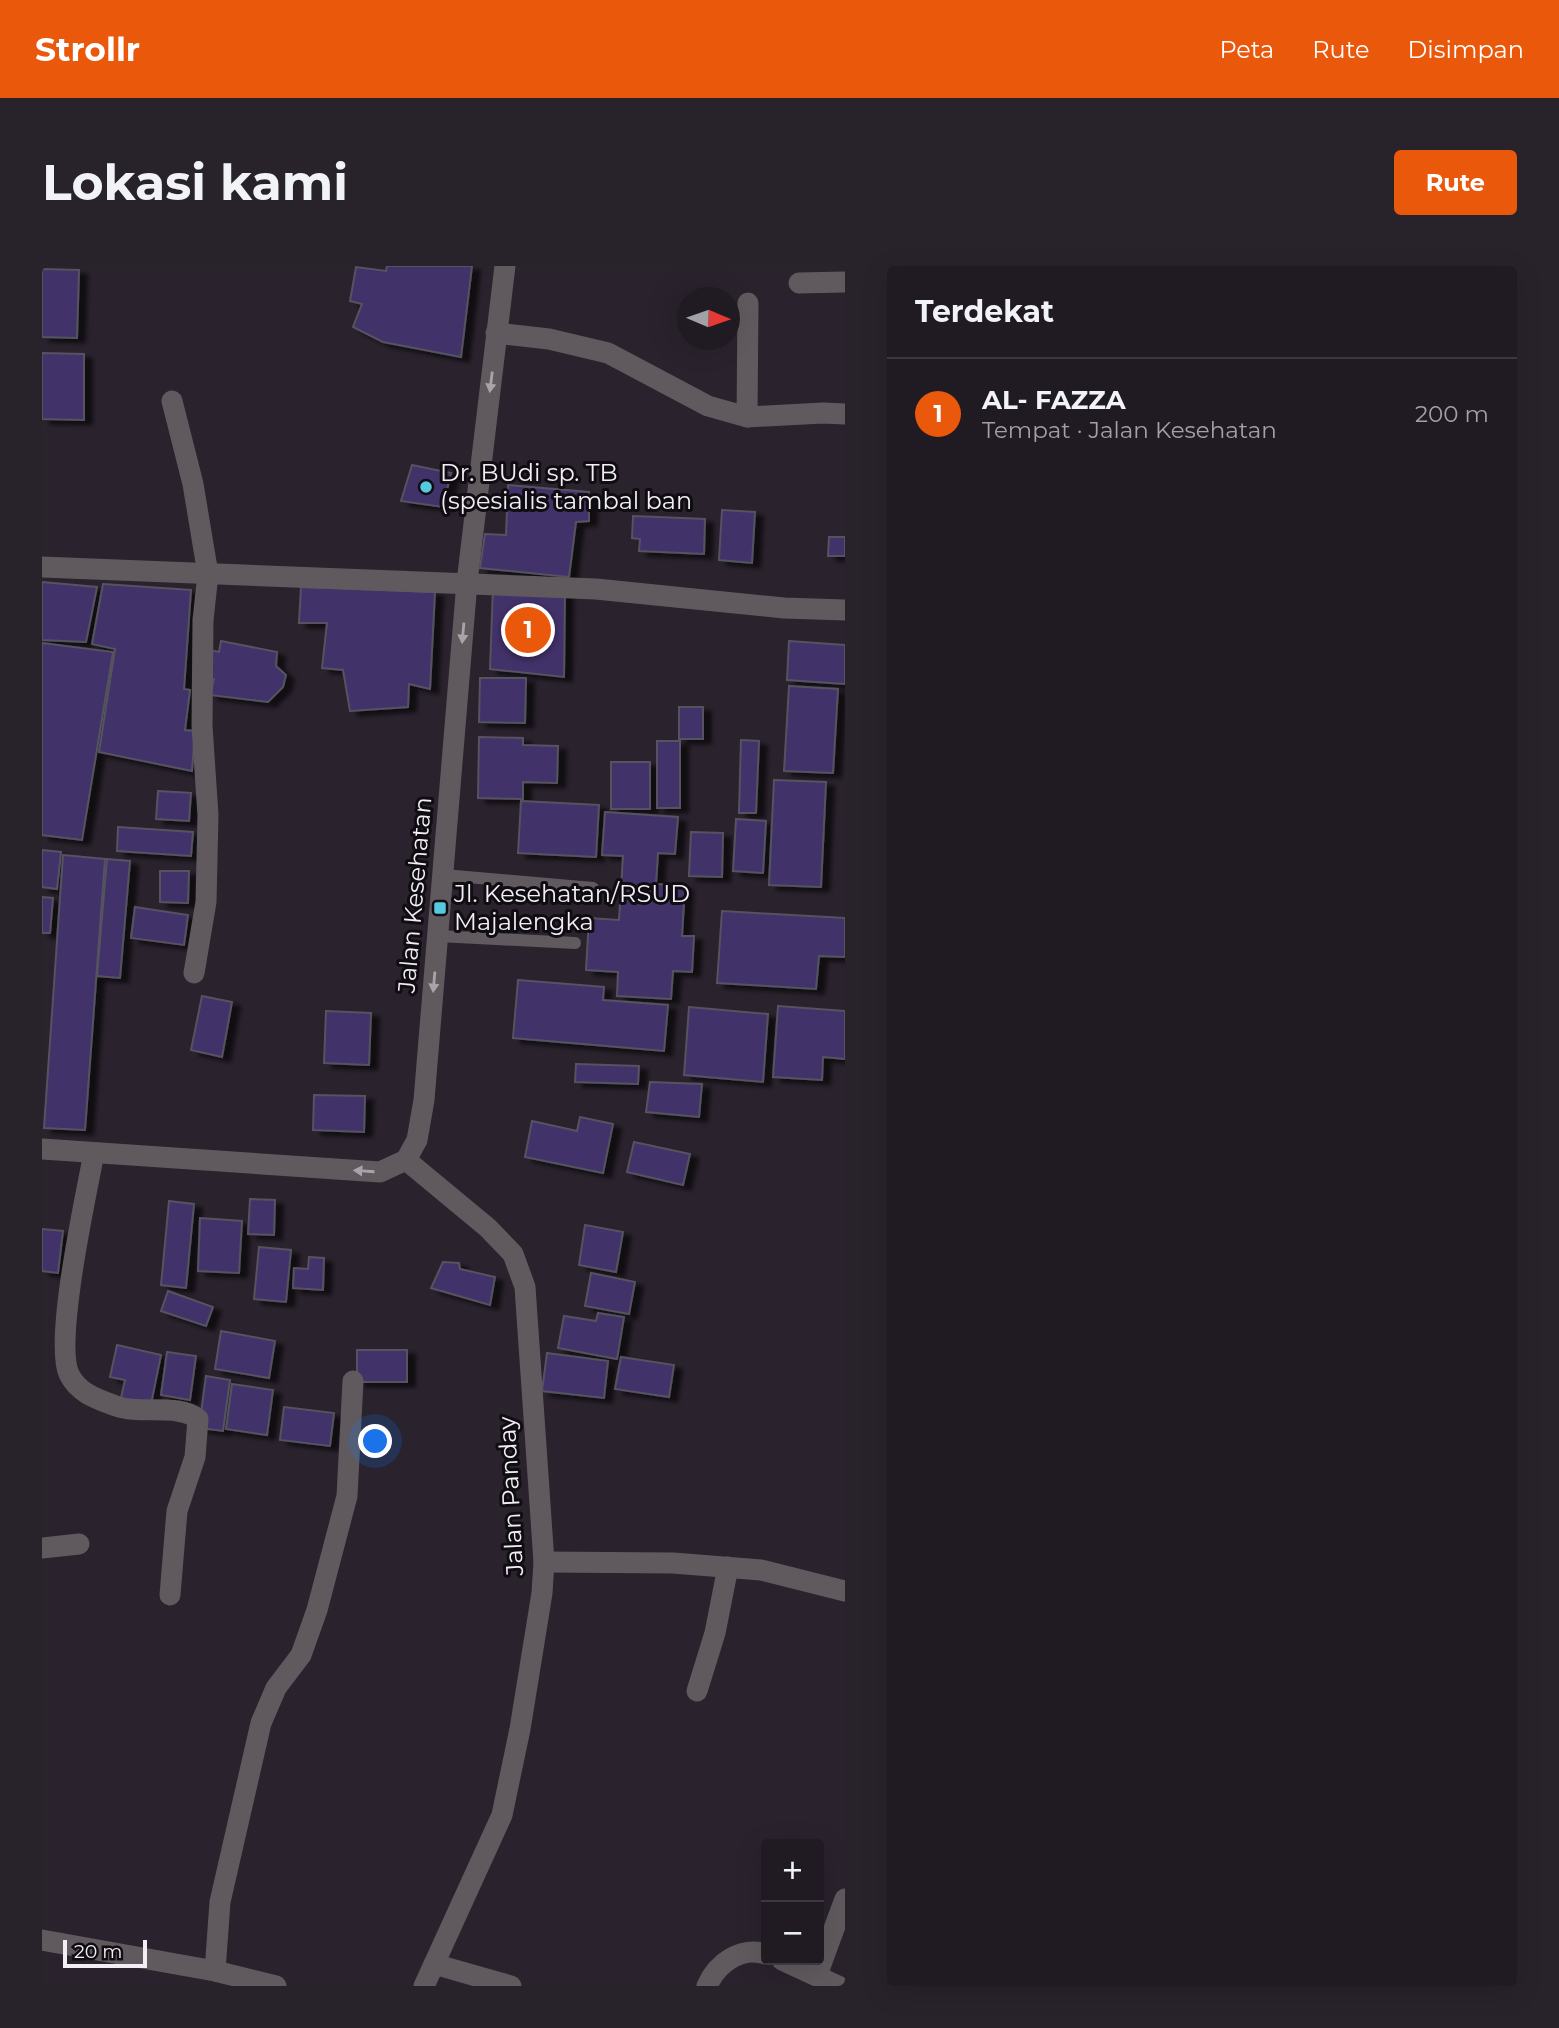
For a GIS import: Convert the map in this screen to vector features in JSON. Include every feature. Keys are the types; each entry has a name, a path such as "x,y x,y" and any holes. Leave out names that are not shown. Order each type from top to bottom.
{"street":[{"name":"Jalan Kesehatan","path":"406,1160 417,1140 424,1100 467,582 505,266"},
{"path":"800,283 845,282"},
{"path":"747,417 748,303"},
{"path":"496,333 550,339 608,353 708,406 747,417 845,414"},
{"path":"172,401 193,484 208,574 203,621 202,726 208,815 206,902 194,972"},
{"path":"42,567 467,582 596,589 783,608 845,610"},
{"path":"42,1149 380,1172 406,1160"},
{"path":"94,1153 64,1340 68,1373 79,1389 127,1410 185,1412 198,1419 195,1457 177,1511 170,1595"},
{"name":"Jalan Panday","path":"406,1160 488,1228 513,1254 525,1287 544,1562 542,1593 520,1729 502,1815 424,1986"},
{"path":"215,1971 220,1902 261,1723 276,1688 301,1655 317,1610 347,1496 353,1381"},
{"path":"42,1548 79,1544"},
{"path":"544,1562 673,1563 761,1570 845,1591"},
{"path":"697,1691 715,1633 728,1567"},
{"path":"817,1975 845,1899"},
{"path":"42,1940 215,1971 276,1986"},
{"path":"707,1986 717,1968 732,1957 754,1950 761,1952"},
{"path":"434,1964 511,1986"},
{"path":"794,1965 838,1986"}],"lane":[{"path":"444,876 593,888"},
{"path":"439,936 575,943"}],"building":[{"path":"387,266 472,266 461,357 383,342 353,327 362,304 350,301 356,267 386,271"},
{"path":"42,269 79,270 77,338 42,337"},
{"path":"42,353 84,354 84,420 42,419"},
{"name":"Dr. BUdi sp. TB (spesialis tambal ban","path":"412,465 451,473 443,507 401,501"},
{"path":"508,485 589,492 589,521 576,522 569,577 480,568 485,534 506,535"},
{"path":"722,510 755,512 752,563 719,560"},
{"path":"633,516 705,519 704,554 639,551 640,539 632,538"},
{"path":"829,537 845,537 845,556 828,556"},
{"path":"42,582 97,587 86,642 42,640"},
{"path":"103,584 191,590 184,689 190,690 185,730 195,731 192,771 99,752 115,649 92,644"},
{"path":"301,587 435,592 430,689 409,684 408,707 350,711 343,670 322,668 327,623 299,623"},
{"path":"493,587 565,590 564,677 490,669"},
{"path":"221,641 277,652 276,666 286,675 283,687 268,702 210,695 214,679 206,676 206,649 219,652"},
{"path":"789,641 845,645 845,684 787,680"},
{"path":"42,643 113,652 82,840 42,835"},
{"path":"480,678 526,678 525,723 479,722"},
{"path":"789,686 838,689 833,773 784,771"},
{"path":"679,707 703,707 703,739 679,739"},
{"path":"479,737 523,738 523,745 558,746 557,783 523,782 523,799 478,798"},
{"path":"741,740 759,741 756,813 739,813"},
{"path":"657,741 680,741 680,808 657,808"},
{"path":"611,762 650,762 650,809 611,809"},
{"path":"774,780 826,782 821,887 769,885"},
{"path":"158,791 191,793 189,821 156,819"},
{"path":"521,801 599,805 596,857 518,853"},
{"path":"605,812 678,817 675,854 658,853 656,884 685,886 682,936 694,936 692,972 673,971 671,999 617,996 618,972 586,970 589,918 619,920 623,856 602,855"},
{"path":"736,819 766,821 763,873 733,871"},
{"path":"118,827 193,832 191,856 117,851"},
{"path":"691,832 723,833 722,877 689,876"},
{"path":"42,850 61,852 57,889 42,887"},
{"path":"63,855 105,859 85,1130 44,1128"},
{"path":"107,859 130,861 120,978 97,976"},
{"path":"160,871 189,871 188,903 160,902"},
{"path":"42,897 53,898 50,933 42,933"},
{"path":"135,907 188,915 184,945 131,938"},
{"path":"722,911 845,918 845,957 819,956 816,989 717,983"},
{"path":"518,980 604,987 603,1000 668,1005 664,1051 513,1038"},
{"path":"202,996 232,1002 222,1057 191,1050"},
{"path":"778,1006 845,1011 845,1059 823,1057 822,1080 773,1077"},
{"path":"689,1007 768,1014 763,1082 684,1075"},
{"path":"326,1011 371,1013 369,1065 324,1063"},
{"path":"576,1064 639,1066 638,1084 575,1082"},
{"path":"650,1082 702,1084 699,1117 646,1112"},
{"path":"314,1095 365,1096 364,1132 313,1130"},
{"path":"580,1117 613,1124 603,1173 525,1157 532,1121 577,1131"},
{"path":"634,1142 690,1154 683,1185 627,1172"},
{"path":"250,1199 275,1200 274,1235 248,1234"},
{"path":"169,1201 194,1204 186,1288 161,1285"},
{"path":"200,1218 242,1221 239,1273 198,1271"},
{"path":"585,1225 623,1232 616,1272 579,1265"},
{"path":"42,1229 63,1231 58,1273 42,1271"},
{"path":"259,1247 291,1250 286,1302 254,1299"},
{"path":"309,1257 324,1258 323,1290 293,1288 294,1268 308,1269"},
{"path":"443,1262 459,1263 460,1269 495,1277 490,1305 431,1288"},
{"path":"591,1273 635,1282 629,1314 585,1306"},
{"path":"168,1291 213,1307 206,1326 161,1311"},
{"path":"598,1313 624,1317 617,1359 558,1348 564,1316 596,1321"},
{"path":"221,1331 275,1341 269,1378 215,1369"},
{"path":"117,1345 161,1355 150,1409 120,1402 125,1380 110,1377"},
{"path":"357,1350 407,1350 407,1382 357,1382"},
{"path":"167,1352 196,1356 190,1400 161,1395"},
{"path":"547,1353 608,1361 604,1398 542,1391"},
{"path":"621,1357 674,1365 669,1397 615,1389"},
{"path":"206,1376 230,1380 223,1431 199,1428"},
{"path":"232,1384 273,1390 267,1435 226,1429"},
{"path":"284,1407 334,1413 330,1446 280,1440"}],"place":[{"name":"Dr. BUdi sp. TB (spesialis tambal ban","path":"426,487"},
{"name":"AL- FAZZA","path":"528,630"},
{"name":"Jl. Kesehatan/RSUD Majalengka","path":"440,908"}]}
